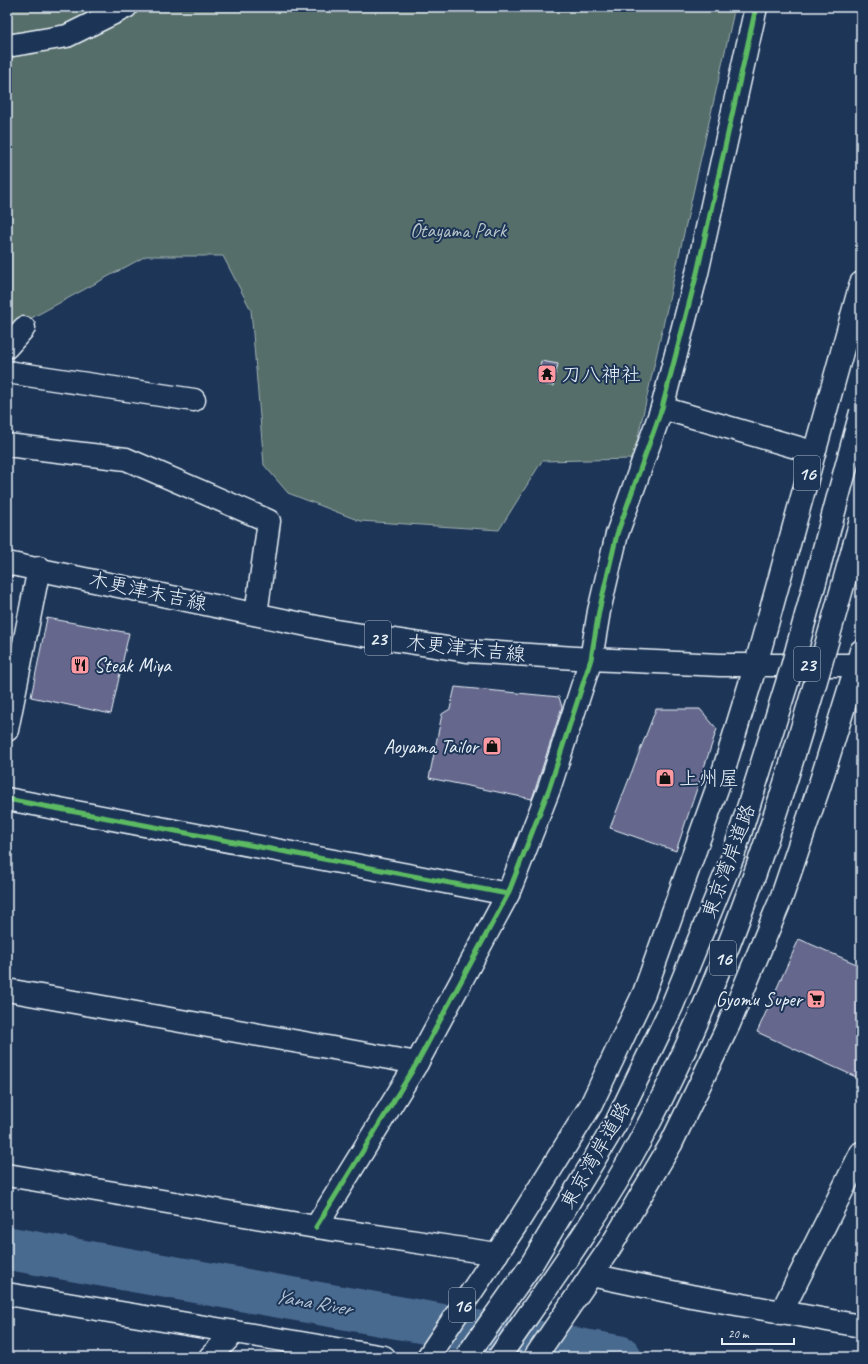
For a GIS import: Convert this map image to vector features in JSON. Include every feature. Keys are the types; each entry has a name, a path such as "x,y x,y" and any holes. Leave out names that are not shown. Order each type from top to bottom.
{"main road":[{"path":"7,46 67,36 126,7"},
{"path":"316,1227 417,1063 508,894 549,789 590,659 599,610 617,534 662,408 698,266 756,7"},
{"name":"16","path":"428,1357 520,1219 590,1106 644,993 724,769 756,664 813,452 861,283"},
{"path":"7,347 24,328"},
{"path":"7,372 194,400"},
{"path":"662,408 813,452"},
{"name":"東京湾岸道路","path":"466,1357 531,1265 616,1124 672,1006 733,856 792,667 861,412"},
{"path":"7,445 126,459 269,521 256,614"},
{"name":"東京湾岸道路","path":"499,1357 587,1231 642,1137 700,1016 750,892 794,757 861,520"},
{"name":"木更津末吉線","path":"7,563 39,568 336,630 420,645 467,651 720,665 860,660"},
{"path":"7,730 39,568"},
{"name":"16","path":"534,1357 611,1246 671,1144 729,1024 781,900 860,660"},
{"path":"7,799 508,894"},
{"path":"7,990 417,1063"},
{"path":"781,1313 860,1159"},
{"path":"7,1175 316,1227 497,1254"},
{"path":"591,1275 781,1313 861,1326"},
{"path":"7,1294 384,1357"},
{"path":"210,1357 235,1332"}],"green space":[{"name":"Ōtayama Park","path":"7,7 735,7 633,459 542,461 499,530 360,521 288,493 264,465 251,310 223,256 146,256 26,321 7,338"}],"building":[{"name":"刀八神社","path":"541,361 558,364 553,386 537,383"},
{"name":"Steak Miya","path":"47,618 129,633 111,714 31,697"},
{"name":"Aoyama Tailor","path":"455,687 559,697 562,707 532,799 429,778 442,714 450,709"},
{"name":"上州屋","path":"656,709 700,709 717,729 676,851 610,828"},
{"name":"Gyomu Super","path":"799,939 861,966 861,1065 856,1077 757,1032"}],"waterway":[{"name":"Yana River","path":"7,1248 620,1357"}],"cycle path":[{"path":"316,1227 417,1063 508,894 549,789 591,659 599,611 617,534 662,408 697,273 756,7"},
{"path":"7,799 508,894"}],"place":[{"name":"刀八神社","path":"547,374"},
{"name":"Steak Miya","path":"80,665"},
{"name":"Aoyama Tailor","path":"492,746"},
{"name":"上州屋","path":"665,778"},
{"name":"Gyomu Super","path":"816,999"}]}
